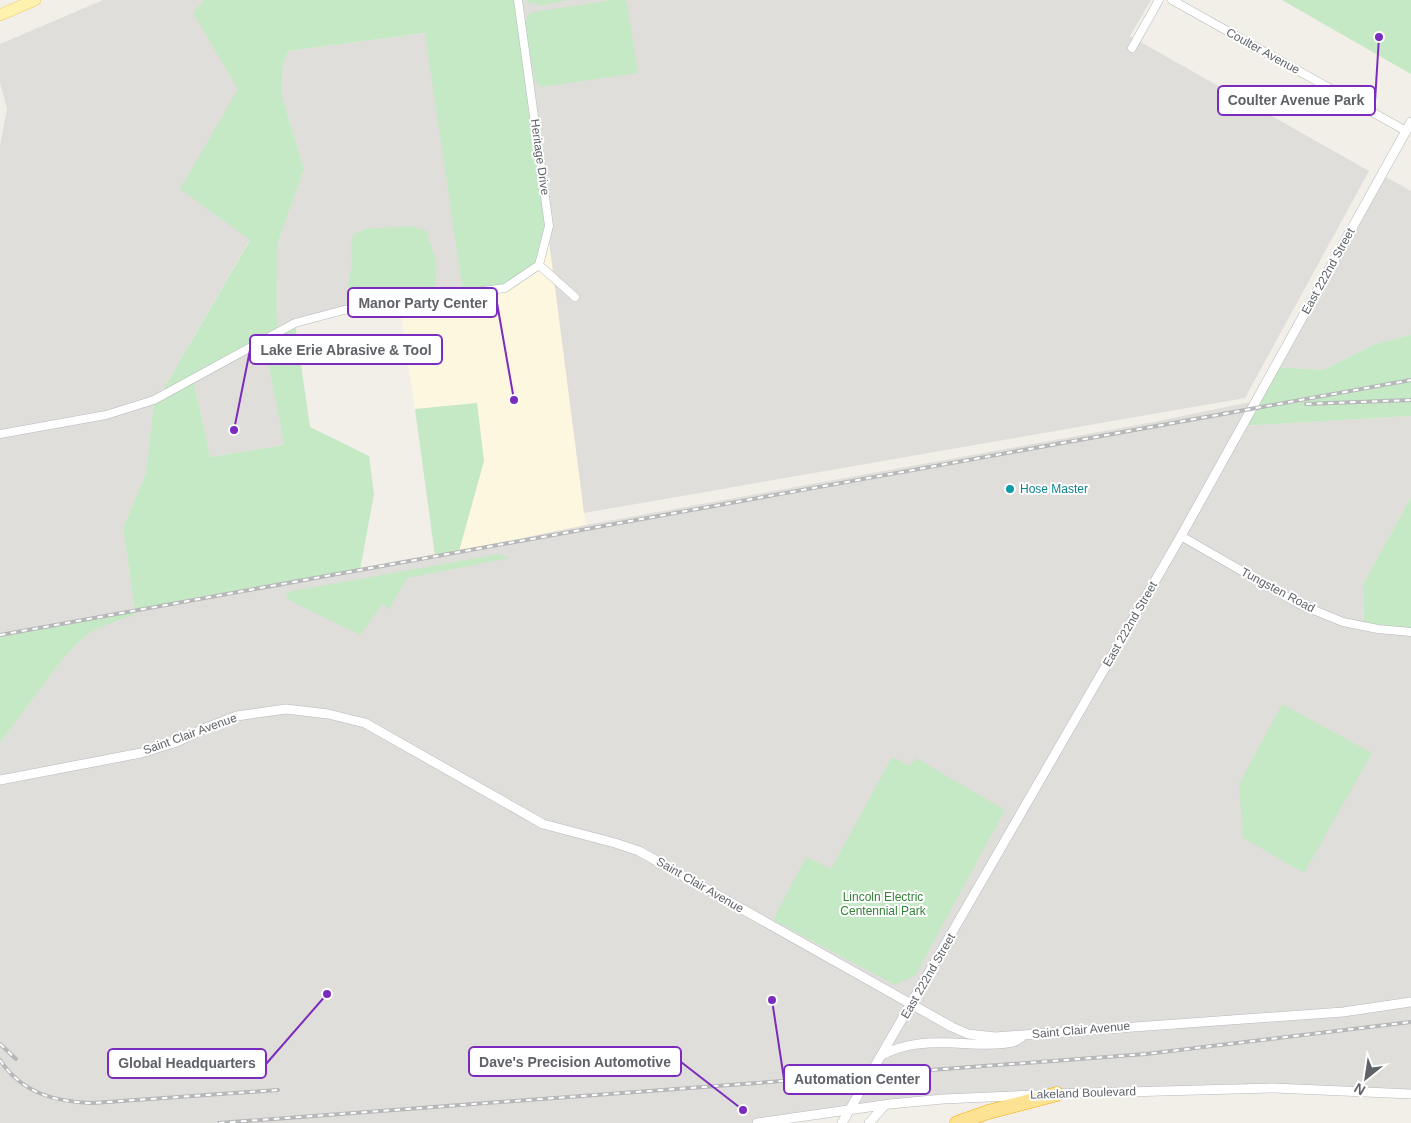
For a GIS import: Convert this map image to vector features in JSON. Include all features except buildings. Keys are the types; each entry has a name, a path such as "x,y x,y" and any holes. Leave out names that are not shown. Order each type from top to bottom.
{"highway":[{"path":"957,1123 988,1112 1057,1094"}],"main road":[{"path":"0,15 35,0"}],"street":[{"name":"Heritage Drive","path":"518,0 549,226 539,265"},
{"path":"1132,48 1158,0"},
{"name":"Coulter Avenue","path":"1172,0 1406,131"},
{"name":"East 222nd Street","path":"842,1123 912,1005 1181,536 1411,122"},
{"path":"0,434 106,415 154,400 295,323 344,310 505,288 539,265 575,298"},
{"name":"Tungsten Road","path":"1181,536 1307,607 1343,622 1378,629 1411,632"},
{"name":"Saint Clair Avenue","path":"0,780 141,753 177,742 237,716 286,709 328,714 365,723 543,824 639,851 912,1005 968,1034 995,1037 1343,1012 1411,1002"},
{"path":"882,1055 896,1048 914,1044 1012,1042 1026,1034"},
{"name":"Lakeland Boulevard","path":"757,1123 850,1109 943,1099 1274,1088 1411,1094"},
{"path":"869,1123 885,1105"},
{"path":"787,1119 799,1123"}],"shaded area":[{"path":"103,0 222,0 259,66 250,239 164,388 154,398 81,418 0,432 0,145 7,109 0,83 0,44"},
{"path":"518,0 1151,0 1130,36 1369,171 1245,398 584,513"},
{"path":"426,33 463,294 344,310 277,333 278,242 304,169 281,93 283,66 288,51"},
{"path":"1382,175 1411,191 1411,335 1375,344 1323,370 1274,367"},
{"path":"549,226 586,525 459,551 484,461 477,403 415,409 399,302"},
{"path":"264,339 284,445 210,457 193,378"},
{"path":"154,400 146,473 123,528 135,610 459,551 586,525 1154,422 1255,401 1242,426 1411,416 1411,497 1363,584 1364,626 1411,632 1411,1094 1274,1088 943,1099 757,1123 0,1123 0,743 62,660 77,644 88,634 135,611 0,635 0,434 81,420"}],"green space":[{"path":"204,0 518,0 549,226 539,265 505,288 463,294 425,33 288,51 283,66 281,93 304,169 278,242 277,332 295,323 310,427 369,456 374,494 360,570 136,610 135,614 88,634 77,644 62,660 0,743 0,635 135,610 123,528 146,473 154,400 164,394 164,388 250,240 180,189 238,89 193,13","holes":["264,340 284,445 210,457 193,378"]},
{"path":"525,0 569,0 540,5 529,3"},
{"path":"613,0 625,0 627,3 638,73 542,87 535,82 525,25 528,15 533,12"},
{"path":"1282,0 1411,0 1411,74"},
{"path":"411,226 427,231 436,262 435,290 356,304 348,286 352,263 351,245 353,235 365,229"},
{"path":"1411,335 1411,416 1241,426 1274,367 1323,370 1375,344"},
{"path":"477,403 484,461 459,551 435,556 415,409"},
{"path":"1411,497 1411,632 1364,626 1363,584"},
{"path":"499,554 510,558 407,578 389,609 382,604 360,635 287,599 286,592"},
{"path":"1282,704 1372,753 1304,873 1243,838 1239,784"},
{"name":"Lincoln Electric Centennial Park","path":"892,757 910,766 916,758 1005,810 915,976 895,985 773,920 806,857 831,869"}],"railway":[{"path":"0,635 1411,380"},
{"path":"1306,404 1411,400"},
{"path":"219,1123 1146,1054 1411,1022"},
{"path":"0,1044 16,1059"},
{"path":"0,1060 18,1080 29,1088 53,1098 79,1102 93,1103 278,1090"}],"place":[{"name":"Coulter Avenue Park","path":"1379,37"},
{"name":"Manor Party Center","path":"514,400"},
{"name":"Lake Erie Abrasive & Tool","path":"234,430"},
{"name":"Hose Master","path":"1010,489"},
{"name":"Global Headquarters","path":"327,994"},
{"name":"Automation Center","path":"772,1000"},
{"name":"Dave's Precision Automotive","path":"743,1110"}]}
